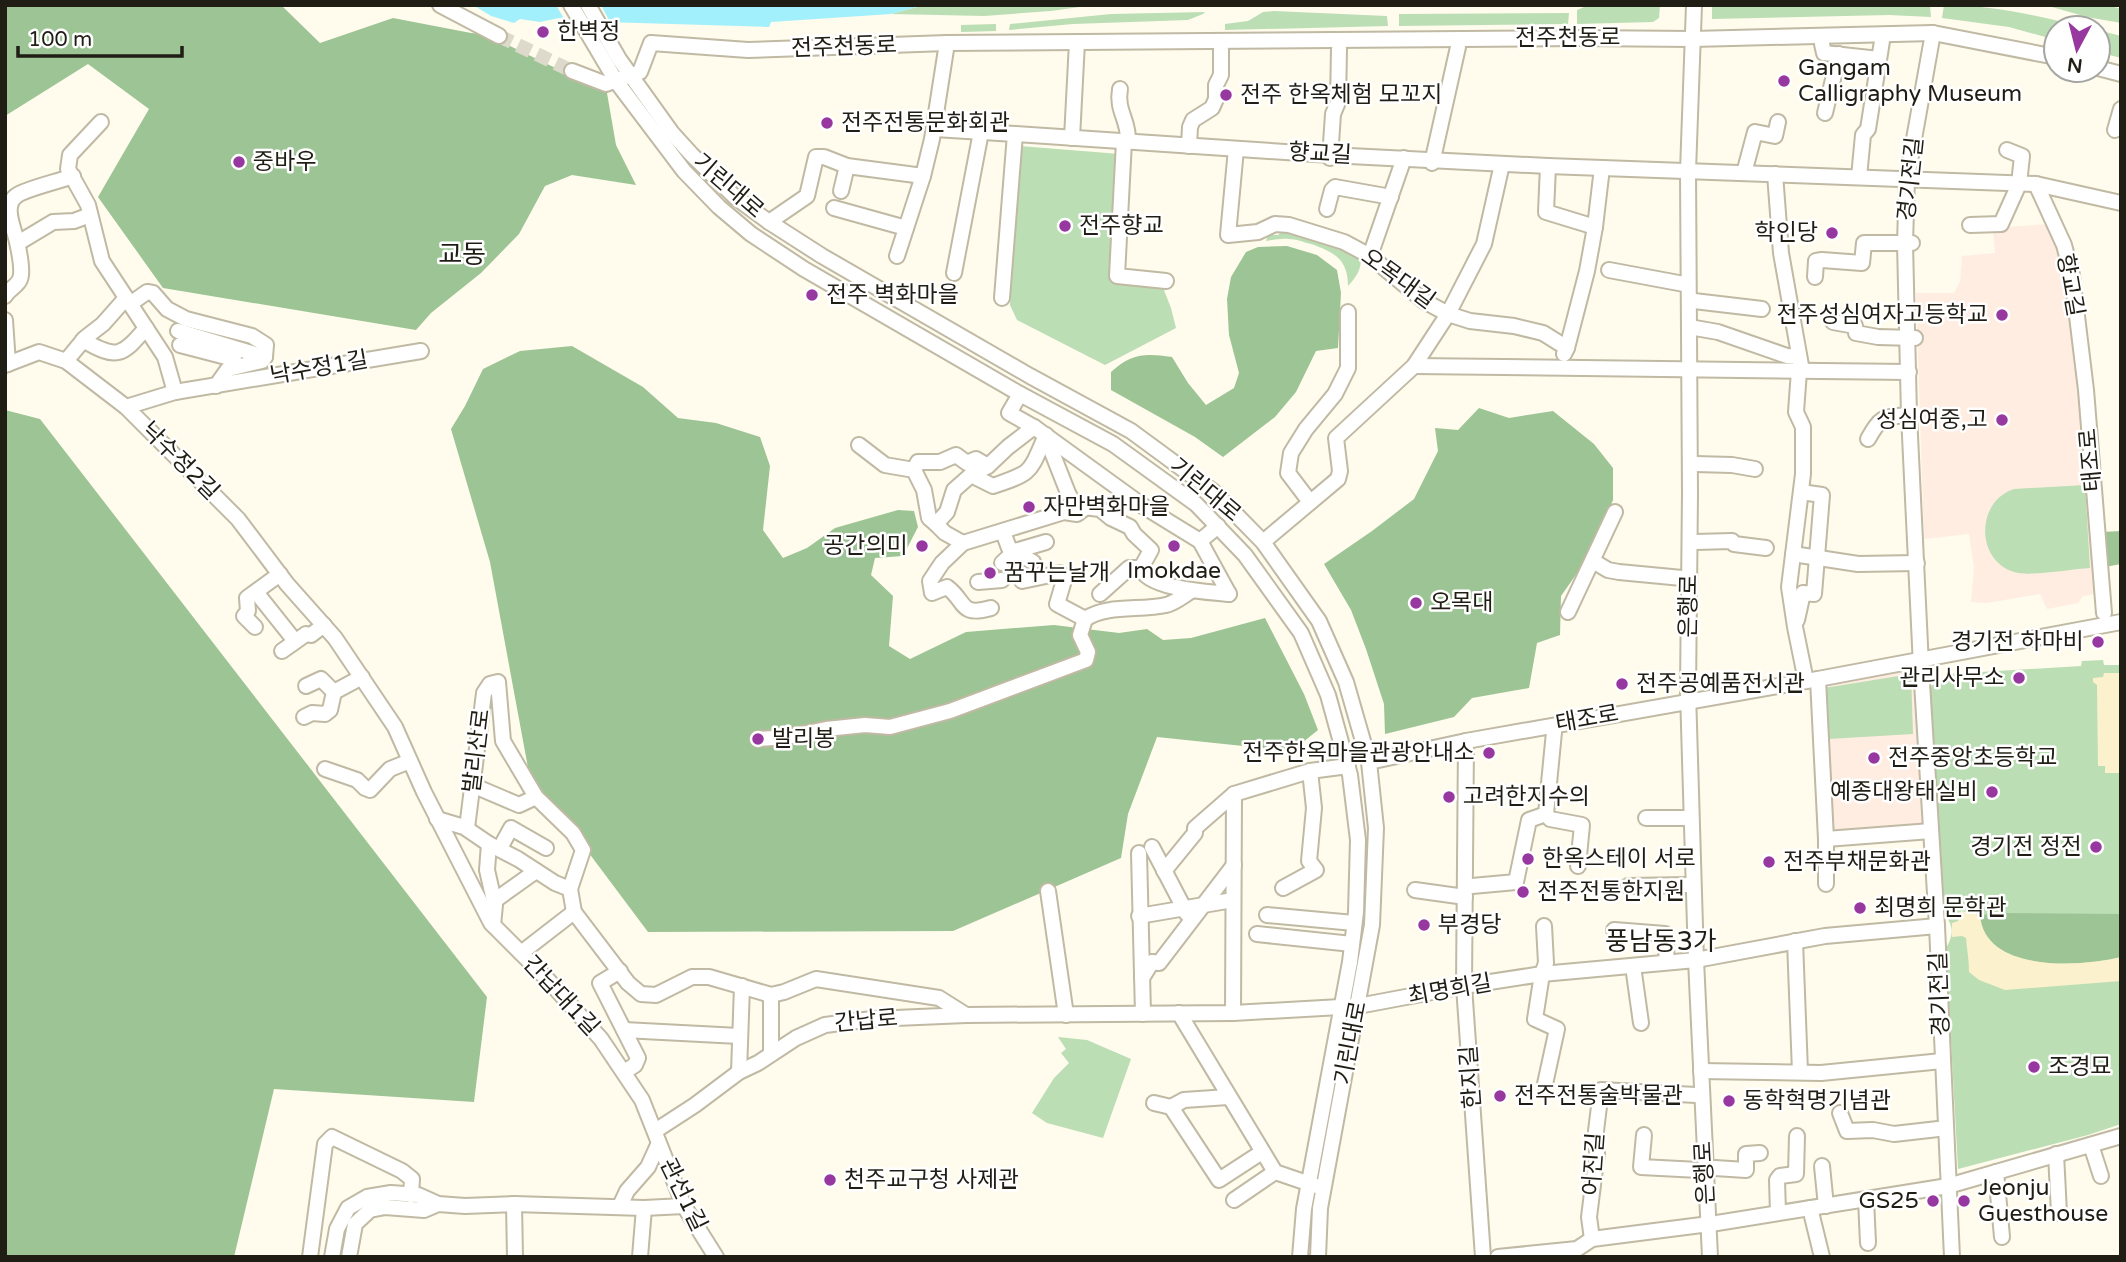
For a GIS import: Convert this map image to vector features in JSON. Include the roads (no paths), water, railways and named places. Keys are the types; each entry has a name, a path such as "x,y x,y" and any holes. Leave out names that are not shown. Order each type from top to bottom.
{"street":[{"path":"440,5 499,36"},
{"name":"기린대로","path":"571,5 616,81 684,171 719,207 751,234 804,269 1020,394 1113,444 1196,504 1245,555 1301,633 1328,695 1348,766 1358,841 1356,912 1352,944 1308,1184 1300,1257"},
{"name":"기린대로","path":"588,5 609,42 673,133 735,197 822,256 1131,432 1214,492 1263,542 1319,621 1346,682 1368,762 1376,828 1372,925 1324,1187 1318,1229 1318,1257"},
{"name":"은행로","path":"1694,5 1688,171 1688,701 1696,960 1710,1257"},
{"name":"전주천동로","path":"631,75 640,72 651,43 748,50 947,43 1693,39 1933,33 2042,54"},
{"name":"경기전길","path":"1933,33 1907,178 1911,338 1909,415 1952,1257"},
{"path":"1859,177 1863,135 1868,129 1882,41"},
{"path":"1072,138 1077,42"},
{"path":"897,256 923,176 934,130 947,43"},
{"path":"1822,44 1824,53 1880,59"},
{"path":"1432,161 1458,47"},
{"path":"1189,145 1193,120 1212,108 1216,99 1216,85 1221,75 1221,49"},
{"path":"1330,156 1333,114 1338,102 1339,49"},
{"path":"1825,113 1839,54"},
{"path":"572,71 606,83 631,75"},
{"path":"1120,89 1119,107 1128,130 1117,276 1166,281"},
{"path":"2115,130 2121,109"},
{"path":"101,122 70,155 68,169 88,205 102,261 165,357 175,392"},
{"path":"1744,173 1755,132 1775,136 1778,122"},
{"name":"향교길","path":"934,130 1432,161 2036,184 2121,203"},
{"path":"954,273 981,132"},
{"path":"1002,298 1016,134"},
{"name":"오목대길","path":"1236,149 1228,234 1258,232 1275,224 1289,225 1344,242 1370,256 1424,301 1448,314 1470,321 1514,326 1543,333 1567,348"},
{"path":"1970,225 2001,224 2019,184 2022,156 2007,150"},
{"path":"769,222 807,196 816,157 824,157 847,166 923,176"},
{"path":"1370,256 1404,158"},
{"path":"1448,314 1483,244 1503,164"},
{"path":"841,191 847,166"},
{"path":"1548,166 1546,212 1595,226"},
{"path":"1556,368 1567,348 1587,271 1602,168"},
{"path":"1775,174 1781,253 1800,366 1796,412 1803,427 1803,474 1789,587 1795,627 1812,680 1826,839 1826,884"},
{"path":"5,296 21,276 18,243 9,215 10,205 18,194 73,176"},
{"name":"향교길","path":"2036,184 2064,246 2072,275 2086,390"},
{"name":"향교길","path":"1327,209 1335,187 1391,197"},
{"path":"834,208 906,229"},
{"path":"18,243 52,222 74,221 90,215"},
{"name":"경기전길","path":"1815,277 1816,261 1862,263 1864,243 1909,243"},
{"path":"1609,270 1684,284"},
{"name":"낙수정1길","path":"128,301 147,292 153,293 167,309 186,319 234,330 261,340 266,345 265,356 259,363 228,369 216,386"},
{"path":"66,360 83,340 128,301"},
{"path":"1694,301 1762,309"},
{"path":"1310,502 1288,473 1291,453 1306,429 1335,394 1348,368 1348,312"},
{"name":"오목대길","path":"1263,542 1338,479 1340,471 1336,438 1414,366 1448,314"},
{"name":"낙수정2길","path":"5,320 7,364 39,352 66,360 126,407 239,519 280,574 335,638 394,727 410,761"},
{"path":"1833,322 1854,326 1856,333 1911,338"},
{"path":"83,340 100,349 118,352 130,347 146,328"},
{"path":"1695,328 1718,332 1787,356 1800,366"},
{"name":"낙수정1길","path":"234,367 234,359 179,338 265,356"},
{"name":"낙수정1길","path":"126,407 175,392 421,351"},
{"path":"1414,366 1689,370 1800,366 1909,372"},
{"name":"태조로","path":"2086,390 2104,613"},
{"path":"1020,394 1009,413 1040,431 1143,506 1200,541 1230,594 1191,591 1143,575 1141,568 1150,550 1130,527 1100,509 1075,506 1040,431"},
{"path":"1868,439 1878,422 1887,416 1909,415"},
{"path":"936,524 947,512 954,491 971,475 988,466 1007,447 1040,431"},
{"path":"971,475 993,486 1023,476 1034,463 1040,431"},
{"path":"859,445 885,465 914,470"},
{"path":"914,470 918,461 940,462 956,455 967,463 976,459 988,466"},
{"path":"1695,464 1755,469"},
{"path":"914,470 924,490 929,518 945,533 963,542"},
{"path":"1795,627 1804,593 1814,594 1822,495 1801,492"},
{"path":"1130,527 1143,506"},
{"path":"990,608 975,612 963,607 956,594 947,587 932,593 930,582 942,563 963,542 1064,512 1077,514 1085,508"},
{"path":"1568,612 1615,512"},
{"path":"1200,541 1218,526"},
{"path":"1003,532 1009,548 1033,562"},
{"path":"1002,563 1014,552 1046,541"},
{"name":"은행로","path":"1695,542 1732,541 1734,544 1766,548"},
{"path":"1793,554 1858,564 1917,563"},
{"name":"은행로","path":"1593,561 1608,570 1682,578"},
{"path":"1100,594 1129,568 1141,568"},
{"path":"1022,580 1060,573 1065,577 1057,604 1084,619"},
{"path":"254,627 244,616 248,611 247,598 280,574"},
{"path":"978,582 1002,580"},
{"path":"758,739 866,725 890,727 950,711 1086,660 1088,652 1080,635 1084,619 1096,612 1170,605 1191,591"},
{"path":"256,592 295,641"},
{"name":"태조로","path":"1368,762 1466,740 1812,680 2121,622"},
{"path":"282,651 306,634 312,635 324,625"},
{"path":"304,717 312,713 325,714 330,710 334,692 362,677"},
{"path":"306,686 321,679 334,692"},
{"name":"발리산로","path":"467,828 484,693 490,684 498,682 503,741 536,797"},
{"name":"태조로","path":"1546,814 1554,732"},
{"name":"한지길","path":"1466,740 1469,892 1464,986 1482,1257"},
{"path":"326,769 357,779 370,790 390,769 410,761"},
{"name":"간납대1길","path":"410,761 437,819 493,925 601,1039 642,1100 657,1138"},
{"path":"1164,871 1195,833 1195,828 1234,794 1310,771 1348,766"},
{"path":"1283,888 1316,870 1310,862 1314,808 1310,771"},
{"path":"472,785 519,805 536,797 573,833 583,850 570,889 574,912 628,983 641,994 656,995 692,977 709,977 771,995 816,979 939,998 966,1016"},
{"path":"1233,1013 1234,794"},
{"path":"1415,890 1469,892 1516,883 1529,820 1546,814 1550,819 1582,825 1577,866"},
{"path":"1646,818 1686,818"},
{"path":"437,819 467,828 555,883 570,889"},
{"path":"493,925 494,901 487,870 495,846 511,828 546,848"},
{"path":"1826,839 1931,831"},
{"path":"1143,1014 1139,916 1145,850 1164,871 1187,915"},
{"path":"1142,978 1152,962 1159,963 1187,915 1203,905 1234,865"},
{"path":"494,901 536,871"},
{"path":"1628,886 1689,885"},
{"path":"1048,891 1066,1015"},
{"path":"1203,905 1233,900"},
{"path":"521,953 574,912"},
{"path":"1139,916 1187,915"},
{"path":"1267,915 1354,923"},
{"path":"1544,926 1546,963 1535,1020 1557,1029 1546,1063 1545,1084"},
{"name":"최명희길","path":"1358,1006 1542,974 1696,960 1795,941 1937,926"},
{"path":"1614,930 1665,934 1667,962"},
{"path":"1257,933 1352,944"},
{"path":"1795,941 1801,1072"},
{"path":"1633,966 1641,1023"},
{"name":"간납대1길","path":"620,971 600,983 638,1058 635,1065 624,1072"},
{"path":"739,1072 742,986"},
{"path":"771,995 771,1054"},
{"name":"간납로","path":"657,1138 739,1072 796,1038 825,1025 872,1018 1233,1013 1358,1006"},
{"path":"1179,1013 1275,1172 1324,1187"},
{"path":"624,1031 739,1036"},
{"path":"1701,1071 1821,1073 1942,1061"},
{"name":"어진길","path":"1592,1239 1589,1217 1601,1090 1696,1095"},
{"path":"1154,1103 1171,1107 1184,1100 1228,1097"},
{"path":"1171,1107 1219,1180 1262,1152"},
{"path":"1840,1113 1847,1130 1874,1130 1894,1134 1938,1129"},
{"name":"은행로","path":"1644,1135 1642,1167 1699,1170"},
{"path":"1778,1213 1777,1180 1780,1176 1796,1174 1797,1136"},
{"path":"1498,1257 1577,1253 1592,1239 1708,1224 1948,1186 2121,1136"},
{"path":"310,1257 326,1144 332,1137 402,1171 412,1179 411,1195"},
{"path":"620,1206 627,1191 648,1167 657,1138"},
{"name":"관선1길","path":"657,1138 684,1206 716,1257"},
{"path":"2091,1145 2101,1176"},
{"name":"은행로","path":"1715,1168 1746,1170 1746,1154 1760,1153"},
{"path":"2056,1154 2059,1213"},
{"path":"1822,1166 1826,1206"},
{"path":"1234,1200 1275,1172"},
{"path":"1996,1172 2002,1237"},
{"path":"332,1257 337,1229 348,1208 367,1197 391,1193 418,1195 438,1205"},
{"path":"1866,1199 1868,1243"},
{"path":"514,1204 514,1257"},
{"path":"349,1257 355,1224 370,1210 385,1207 424,1210 438,1205 514,1204 644,1208 684,1206"},
{"path":"640,1257 644,1208"},
{"path":"1810,1208 1822,1257"}],"water":[{"path":"473,5 970,5 917,7 891,14 771,22 769,27 559,18 540,22 520,19 514,23 491,16"}],"tunnel":[{"path":"499,36 572,71"}],"place":[{"name":"한벽정","path":"543,32"},
{"name":"Gangam Calligraphy Museum","path":"1784,81"},
{"name":"전주 한옥체험 모꼬지","path":"1226,95"},
{"name":"전주전통문화회관","path":"827,123"},
{"name":"중바우","path":"239,162"},
{"name":"전주향교","path":"1065,226"},
{"name":"학인당","path":"1832,233"},
{"name":"전주 벽화마을","path":"812,295"},
{"name":"전주성심여자고등학교","path":"2002,315"},
{"name":"성심여중,고","path":"2002,420"},
{"name":"자만벽화마을","path":"1029,507"},
{"name":"공간의미","path":"922,546"},
{"name":"Imokdae","path":"1174,546"},
{"name":"꿈꾸는날개","path":"990,573"},
{"name":"오목대","path":"1416,603"},
{"name":"경기전 하마비","path":"2098,642"},
{"name":"관리사무소","path":"2019,678"},
{"name":"전주공예품전시관","path":"1622,684"},
{"name":"발리봉","path":"758,739"},
{"name":"전주한옥마을관광안내소","path":"1489,753"},
{"name":"전주중앙초등학교","path":"1874,758"},
{"name":"예종대왕태실비","path":"1992,792"},
{"name":"고려한지수의","path":"1449,797"},
{"name":"경기전 정전","path":"2096,847"},
{"name":"한옥스테이 서로","path":"1528,859"},
{"name":"전주부채문화관","path":"1769,862"},
{"name":"전주전통한지원","path":"1523,892"},
{"name":"최명희 문학관","path":"1860,908"},
{"name":"부경당","path":"1424,925"},
{"name":"조경묘","path":"2034,1067"},
{"name":"전주전통술박물관","path":"1500,1096"},
{"name":"동학혁명기념관","path":"1729,1101"},
{"name":"천주교구청 사제관","path":"830,1180"},
{"name":"GS25","path":"1933,1201"},
{"name":"Jeonju Guesthouse","path":"1964,1201"}],"district":[{"name":"교동","path":"462,254"},
{"name":"풍남동3가","path":"1661,941"}]}
